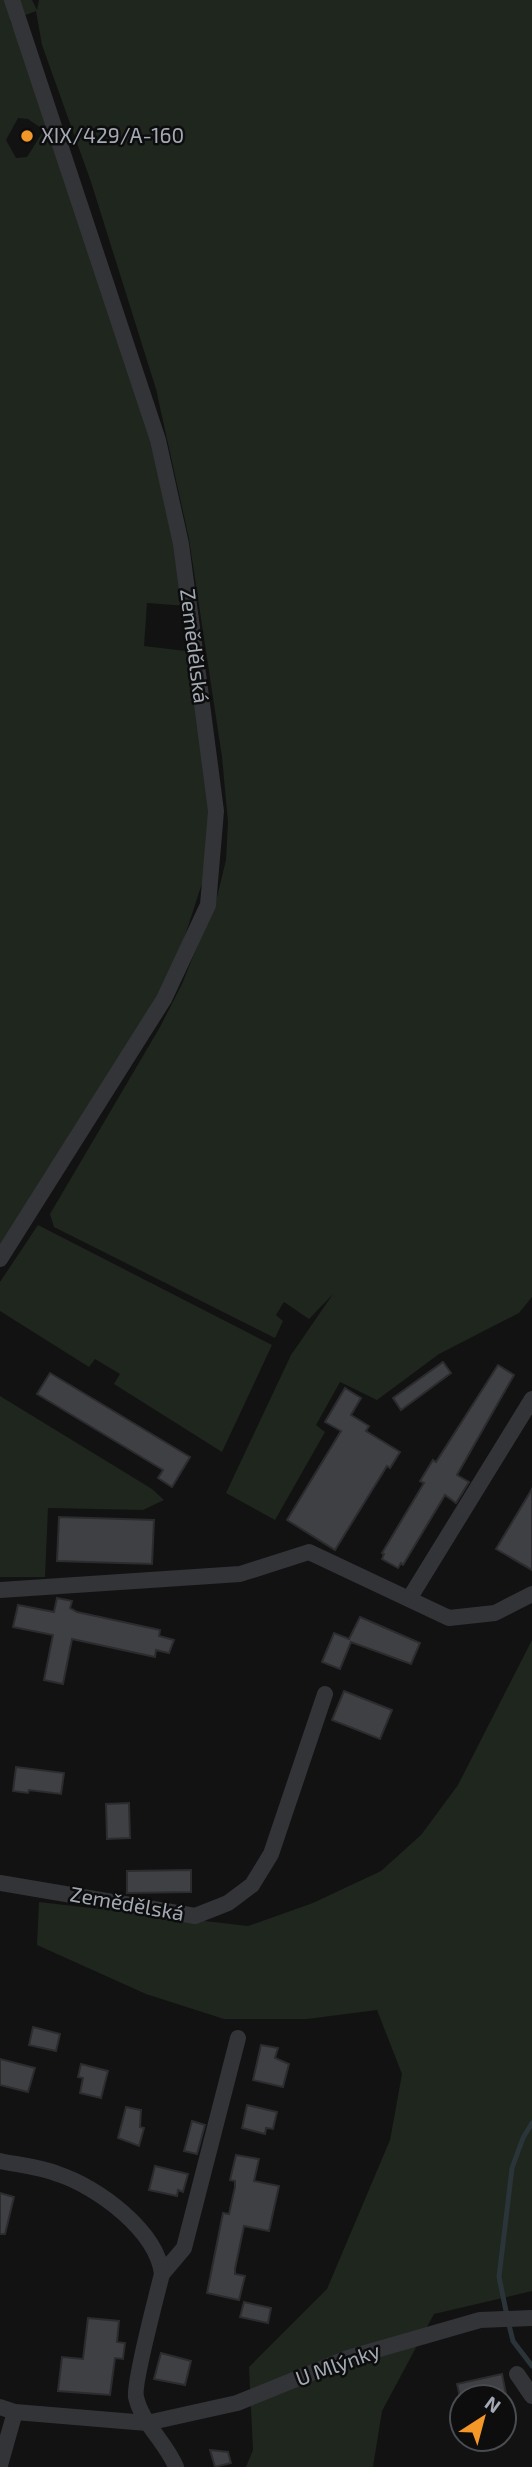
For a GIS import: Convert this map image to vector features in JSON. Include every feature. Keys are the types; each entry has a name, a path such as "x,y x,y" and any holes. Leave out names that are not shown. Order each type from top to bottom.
{"street":[{"name":"Zemědělská","path":"0,1259 164,999 208,905 216,811 181,544 158,440 12,0"},
{"path":"409,1599 532,1399"},
{"path":"0,1590 240,1574 309,1552 449,1618 495,1612 532,1594"},
{"name":"Zemědělská","path":"0,1883 195,1916 228,1903 252,1885 271,1854 325,1694"},
{"path":"162,2274 184,2248 237,2038"},
{"path":"0,2161 57,2173 93,2190 141,2230 160,2257 162,2274 135,2394 146,2423 169,2450 176,2467"},
{"name":"U Mlýnky","path":"7,2410 146,2423 237,2403 348,2358 480,2320 532,2318"},
{"path":"517,2374 532,2396"},
{"path":"0,2465 7,2410"}],"shaded area":[{"path":"0,0 32,0 37,10 39,0 532,0 532,1297 519,1313 439,1354 377,1400 340,1382 316,1425 325,1432 275,1520 226,1493 291,1355 333,1294 309,1319 284,1302 276,1315 283,1321 275,1338 54,1227 50,1214 160,1027 182,984 217,897 226,860 228,822 222,757 189,539 156,389 91,182 42,45 36,11 10,21 29,62 139,389 187,606 147,603 144,646 194,652 211,818 205,874 180,951 137,1038 0,1248","holes":["18,118 28,119 44,130 27,157 16,158 6,140"]},
{"path":"38,1225 272,1345 222,1452 114,1384 120,1374 95,1359 89,1367 0,1311 0,1282"},
{"path":"0,1396 152,1489 164,1500 143,1510 48,1508 45,1577 0,1577"},
{"path":"532,1640 532,2291 434,2314 382,2411 373,2467 246,2467 253,2450 249,2367 327,2289 390,2140 402,2074 377,2010 307,2019 224,2019 146,1994 37,1945 39,1902 248,1926 313,1903 381,1871 421,1835 458,1785"}],"building":[{"path":"443,1362 451,1373 401,1410 393,1398"},
{"path":"498,1365 514,1375 457,1475 469,1482 456,1503 445,1495 403,1565 401,1563 398,1568 382,1559 382,1553 424,1483 420,1481 433,1460 436,1462"},
{"path":"50,1373 190,1457 172,1487 158,1478 163,1470 37,1394"},
{"path":"345,1388 361,1398 351,1415 369,1426 366,1431 400,1452 390,1468 387,1466 335,1550 287,1520 341,1431 325,1422"},
{"path":"532,1489 532,1570 496,1549"},
{"path":"59,1517 154,1520 152,1564 57,1561"},
{"path":"57,1598 72,1601 70,1608 77,1612 160,1630 159,1636 174,1640 169,1653 156,1650 155,1657 72,1639 63,1684 44,1680 53,1635 13,1627 18,1605 54,1612"},
{"path":"360,1617 420,1643 411,1664 351,1642 340,1669 322,1662 334,1633 349,1639"},
{"path":"344,1691 392,1710 380,1739 332,1720"},
{"path":"16,1767 64,1773 61,1794 13,1791"},
{"path":"129,1803 130,1838 107,1839 106,1804"},
{"path":"191,1870 191,1892 127,1893 127,1871"},
{"path":"33,2027 60,2034 56,2051 29,2045"},
{"path":"261,2045 278,2048 275,2058 289,2064 283,2087 253,2080"},
{"path":"0,2059 35,2068 28,2092 0,2085"},
{"path":"81,2064 108,2071 101,2098 80,2093 83,2078 78,2077"},
{"path":"247,2105 277,2112 273,2129 266,2128 265,2134 242,2128"},
{"path":"126,2107 141,2110 140,2127 144,2128 139,2146 118,2138"},
{"path":"192,2121 205,2125 197,2154 184,2151"},
{"path":"236,2155 259,2159 254,2181 279,2186 269,2231 244,2226 235,2269 235,2274 245,2276 239,2300 207,2293 223,2213 229,2214 235,2187 235,2181 230,2180"},
{"path":"155,2166 188,2174 183,2192 178,2190 177,2196 149,2190"},
{"path":"0,2193 14,2197 5,2234 0,2234"},
{"path":"244,2302 271,2308 268,2323 240,2317"},
{"path":"88,2318 119,2321 117,2342 125,2343 123,2359 115,2358 110,2395 58,2391 62,2357 83,2359"},
{"path":"161,2353 191,2361 185,2385 154,2379"},
{"path":"502,2374 504,2383 462,2383"},
{"path":"210,2450 228,2452 231,2463 215,2467"}],"waterway":[{"path":"506,2311 499,2277 512,2168 523,2138 532,2123"},
{"path":"509,2325 513,2341 532,2366"}],"place":[{"name":"XIX/429/A-160","path":"27,136"}]}
